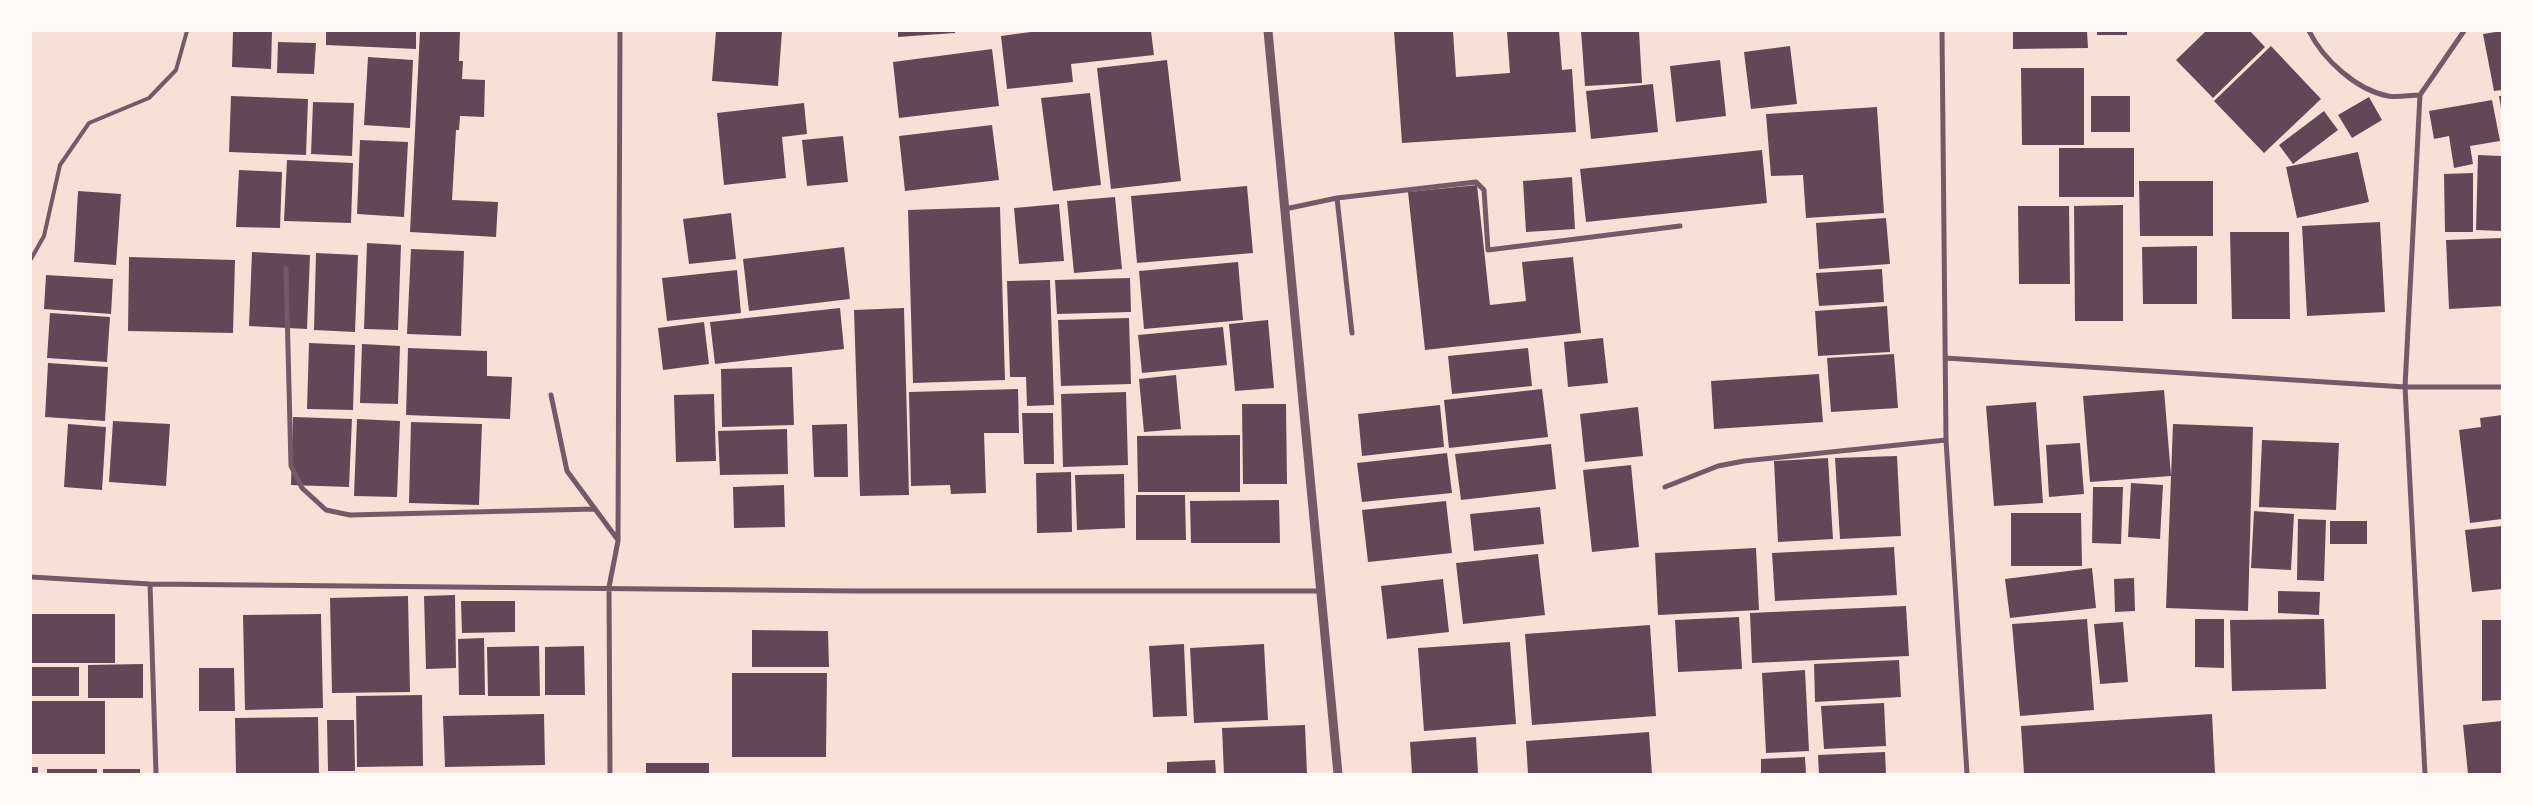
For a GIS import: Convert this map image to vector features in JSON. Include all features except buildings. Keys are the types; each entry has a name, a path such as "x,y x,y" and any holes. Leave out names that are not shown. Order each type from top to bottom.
{"street":[{"path":"610,774 609,587 618,541 620,31"},
{"path":"1268,31 1338,774"},
{"path":"1942,31 1946,440 1967,774"},
{"path":"2309,31 2316,46 2332,64 2351,79 2388,96 2420,95"},
{"path":"2424,774 2405,387 2420,95 2464,31"},
{"path":"1284,209 1337,198 1476,182 1484,190 1488,250 1680,226"},
{"path":"1337,198 1352,333"},
{"path":"286,269 291,466 302,488 326,510 350,515 595,509"},
{"path":"1945,358 2405,387 2502,387"},
{"path":"551,395 567,471 618,541"},
{"path":"1665,486 1718,466 1744,461 1946,440"},
{"path":"31,577 150,584 1020,592 1320,591"},
{"path":"150,584 156,774"}],"lane":[{"path":"31,259 44,236 60,165 90,123 149,98 176,70 187,31"}]}
